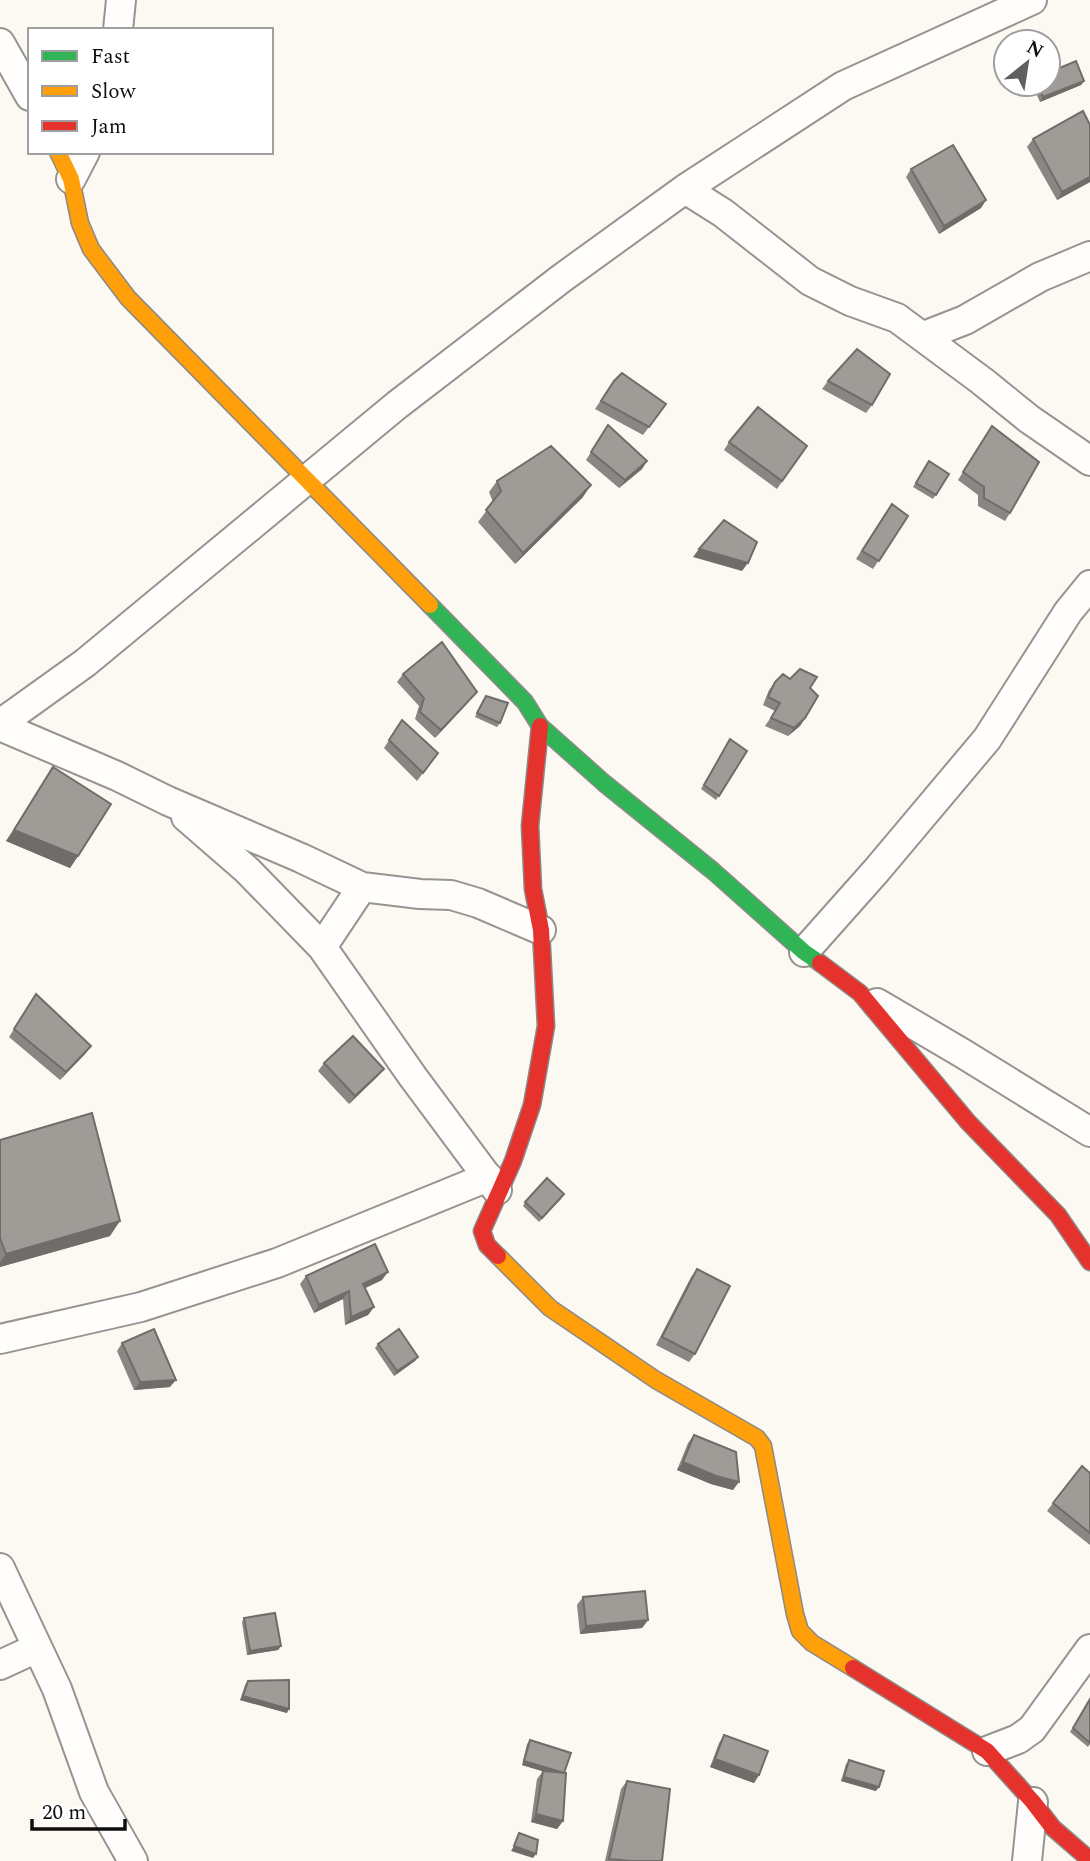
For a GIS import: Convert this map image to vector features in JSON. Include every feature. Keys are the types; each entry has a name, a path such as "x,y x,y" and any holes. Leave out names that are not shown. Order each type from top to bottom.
{"street":[{"path":"118,28 121,0"},
{"path":"0,725 85,663 397,405 562,278 685,189 843,86 1032,0"},
{"path":"0,43 28,92"},
{"path":"59,154 71,178 80,223 91,249 128,298 525,702 540,726 604,783 713,871 804,952 860,993 1090,1132"},
{"path":"71,178 84,154"},
{"path":"685,189 723,213 810,281 850,301 897,318 1029,419 1090,461"},
{"path":"924,337 965,320 1040,276 1090,256"},
{"path":"804,952 987,739 1068,612 1090,584"},
{"path":"0,725 362,887 450,895 478,903 541,930"},
{"path":"540,726 530,826 533,889 541,930 547,1026 532,1105 513,1161 493,1185 482,1231 486,1245 550,1308 656,1380 757,1438 763,1446 794,1614 800,1631 811,1643 987,1751 1034,1802 1053,1828 1090,1860"},
{"path":"168,801 247,870 322,947 493,1185"},
{"path":"322,947 362,887"},
{"path":"860,993 968,1122 1058,1215 1090,1262"},
{"path":"0,1339 141,1307 277,1263 493,1185"},
{"path":"0,1568 57,1689 94,1792 133,1861"},
{"path":"0,1665 37,1648"},
{"path":"987,1751 1018,1739 1032,1729 1090,1648"},
{"path":"1027,1861 1034,1802"}],"building":[{"path":"1076,61 1084,81 1062,90 1062,67"},
{"path":"1083,111 1090,125 1090,177 1062,192 1033,139"},
{"path":"953,145 986,200 944,226 911,169"},
{"path":"857,349 890,374 872,405 828,381"},
{"path":"622,373 666,404 649,427 601,401"},
{"path":"758,407 807,446 782,481 729,442"},
{"path":"608,425 647,461 625,480 591,452"},
{"path":"992,426 1039,462 1010,513 984,498 984,487 963,472"},
{"path":"551,446 591,485 523,553 486,510 501,491 497,481"},
{"path":"929,461 949,474 936,495 916,483"},
{"path":"892,504 908,516 879,561 862,551"},
{"path":"724,520 757,542 748,563 699,549"},
{"path":"442,642 477,692 441,730 420,712 424,698 403,674"},
{"path":"800,669 817,677 810,688 818,696 805,718 794,728 771,718 780,703 768,697 775,682 783,674 790,679"},
{"path":"486,696 508,703 500,723 477,713"},
{"path":"402,720 438,753 423,773 389,740"},
{"path":"730,739 747,751 719,796 704,785"},
{"path":"53,767 111,804 78,856 14,830"},
{"path":"36,994 91,1046 66,1072 14,1029"},
{"path":"353,1036 384,1069 355,1096 324,1063"},
{"path":"92,1113 120,1221 6,1254 0,1238 0,1140"},
{"path":"547,1178 564,1194 542,1218 525,1202"},
{"path":"375,1244 388,1272 363,1284 374,1307 351,1317 349,1291 319,1305 306,1276"},
{"path":"697,1269 730,1286 695,1354 662,1337"},
{"path":"154,1329 176,1380 140,1382 122,1343"},
{"path":"399,1329 418,1357 397,1371 378,1344"},
{"path":"694,1435 736,1452 739,1482 683,1462"},
{"path":"1082,1466 1090,1473 1090,1533 1053,1503"},
{"path":"645,1591 648,1620 586,1626 583,1597"},
{"path":"275,1613 281,1646 250,1651 244,1618"},
{"path":"289,1680 289,1709 243,1696 248,1681"},
{"path":"1090,1699 1090,1743 1073,1728"},
{"path":"724,1735 768,1751 759,1775 715,1759"},
{"path":"530,1740 571,1753 564,1773 524,1761"},
{"path":"849,1760 884,1771 879,1787 844,1777"},
{"path":"543,1771 566,1773 563,1821 536,1814"},
{"path":"627,1781 670,1789 662,1861 609,1859"},
{"path":"519,1833 538,1840 536,1854 514,1846"}],"traffic: fast":[{"path":"430,605 525,702 540,726 604,783 713,871 820,963"}],"traffic: slow":[{"path":"59,154 71,179 80,223 91,249 128,298 430,605"},
{"path":"498,1256 550,1308 656,1380 757,1438 763,1446 800,1631 812,1643 853,1668"}],"traffic: jam":[{"path":"498,1256 487,1245 482,1231 513,1161 532,1105 546,1026 541,930 533,889 530,826 540,726"},
{"path":"820,963 860,993 968,1122 1058,1215 1090,1262"},
{"path":"853,1668 987,1751 1053,1828 1090,1860"}]}
